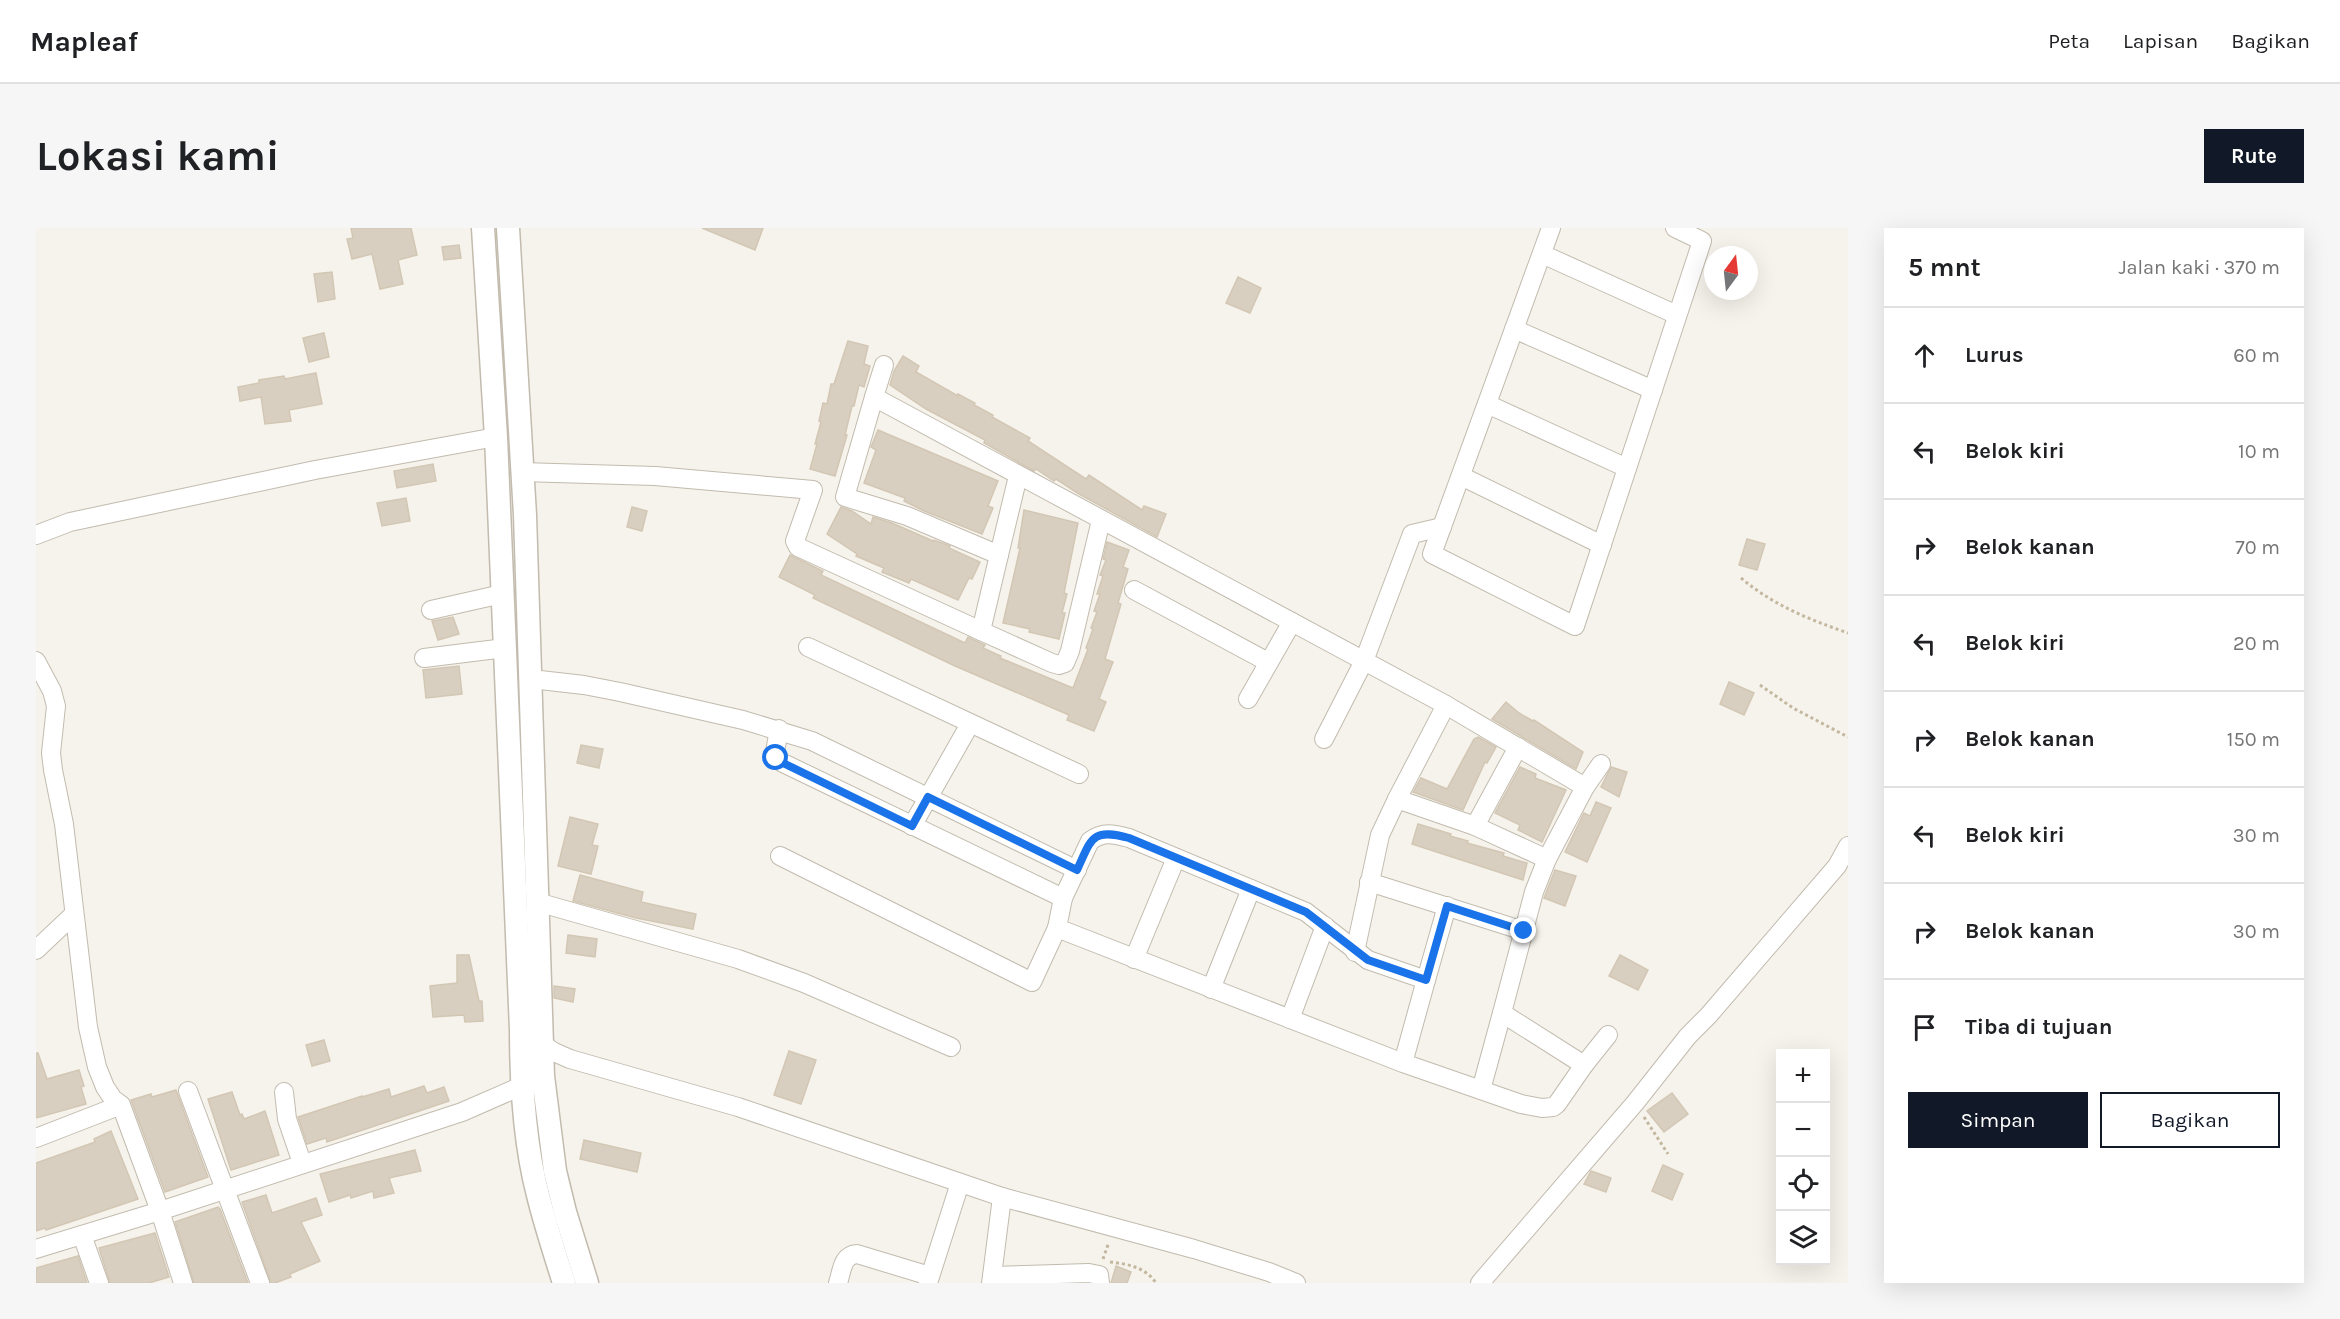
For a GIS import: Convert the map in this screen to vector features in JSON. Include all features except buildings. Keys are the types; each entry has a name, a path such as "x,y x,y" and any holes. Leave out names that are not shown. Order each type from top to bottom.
{"street":[{"path":"483,228 496,436 521,1030 565,1212 587,1283"},
{"path":"508,228 531,680 543,1045 533,1081 526,1128 537,1193 564,1283"},
{"path":"1551,228 1432,554 1575,626 1702,241 1675,228"},
{"path":"1542,254 1677,315"},
{"path":"1514,329 1653,390"},
{"path":"845,497 884,365"},
{"path":"874,398 1446,705 1585,787"},
{"path":"1487,404 1627,468"},
{"path":"36,535 47,529 81,520 315,470 496,436"},
{"path":"522,472 656,476 813,490 907,516 999,555"},
{"path":"981,631 1018,476"},
{"path":"1461,476 1602,545"},
{"path":"813,490 795,541 798,547 1059,665 1065,663 1070,651 1101,520"},
{"path":"1324,739 1364,661 1412,534 1442,527"},
{"path":"1134,590 1268,662"},
{"path":"431,610 502,594"},
{"path":"1248,699 1292,622"},
{"path":"808,647 1079,774"},
{"path":"424,658 505,648"},
{"path":"36,661 52,691 56,706 51,753 64,824 88,1027 97,1067 105,1088 121,1105 160,1211 183,1283"},
{"path":"531,680 584,685 620,692 779,729 812,741 1077,870"},
{"path":"1355,952 1380,835 1446,705"},
{"path":"912,826 970,724"},
{"path":"779,729 775,752 776,758 783,763 1064,898"},
{"path":"1475,826 1518,747"},
{"path":"1481,1090 1534,892 1547,859 1585,787 1601,764"},
{"path":"1397,799 1475,826 1547,859"},
{"path":"780,856 1032,982 1057,928 1064,898 1090,841 1098,835 1109,833 1129,838 1306,912 1355,952 1379,965 1426,980"},
{"path":"1480,1283 1635,1103 1688,1036 1837,866 1848,849"},
{"path":"1134,959 1176,858"},
{"path":"1369,882 1524,931"},
{"path":"1211,989 1251,889"},
{"path":"537,902 738,959 804,983 951,1047"},
{"path":"1403,1063 1447,906"},
{"path":"36,950 73,915"},
{"path":"1290,1019 1325,926"},
{"path":"1057,928 1403,1063 1521,1104 1542,1108 1553,1107 1608,1035"},
{"path":"1502,1013 1584,1065"},
{"path":"521,1030 570,1059 738,1107 1002,1197 1194,1249 1296,1283"},
{"path":"36,1249 462,1112 533,1081"},
{"path":"188,1091 260,1283"},
{"path":"284,1092 287,1119 302,1163"},
{"path":"36,1138 121,1105"},
{"path":"838,1283 846,1258 850,1254 857,1254 929,1279 960,1183"},
{"path":"1002,1197 992,1279 1089,1273 1099,1275 1100,1283"},
{"path":"82,1235 99,1283"}],"path":[{"path":"1741,578 1760,594 1801,617 1848,633"},
{"path":"1760,685 1793,708 1848,737"},
{"path":"1635,1103 1668,1154"},
{"path":"1115,1227 1102,1261 1130,1264 1147,1272 1156,1283"}],"route":[{"path":"776,758 912,826 928,797 1077,870 1090,841 1098,835 1109,833 1129,838 1306,912 1368,960 1403,974 1426,980 1447,906 1524,931"}]}
